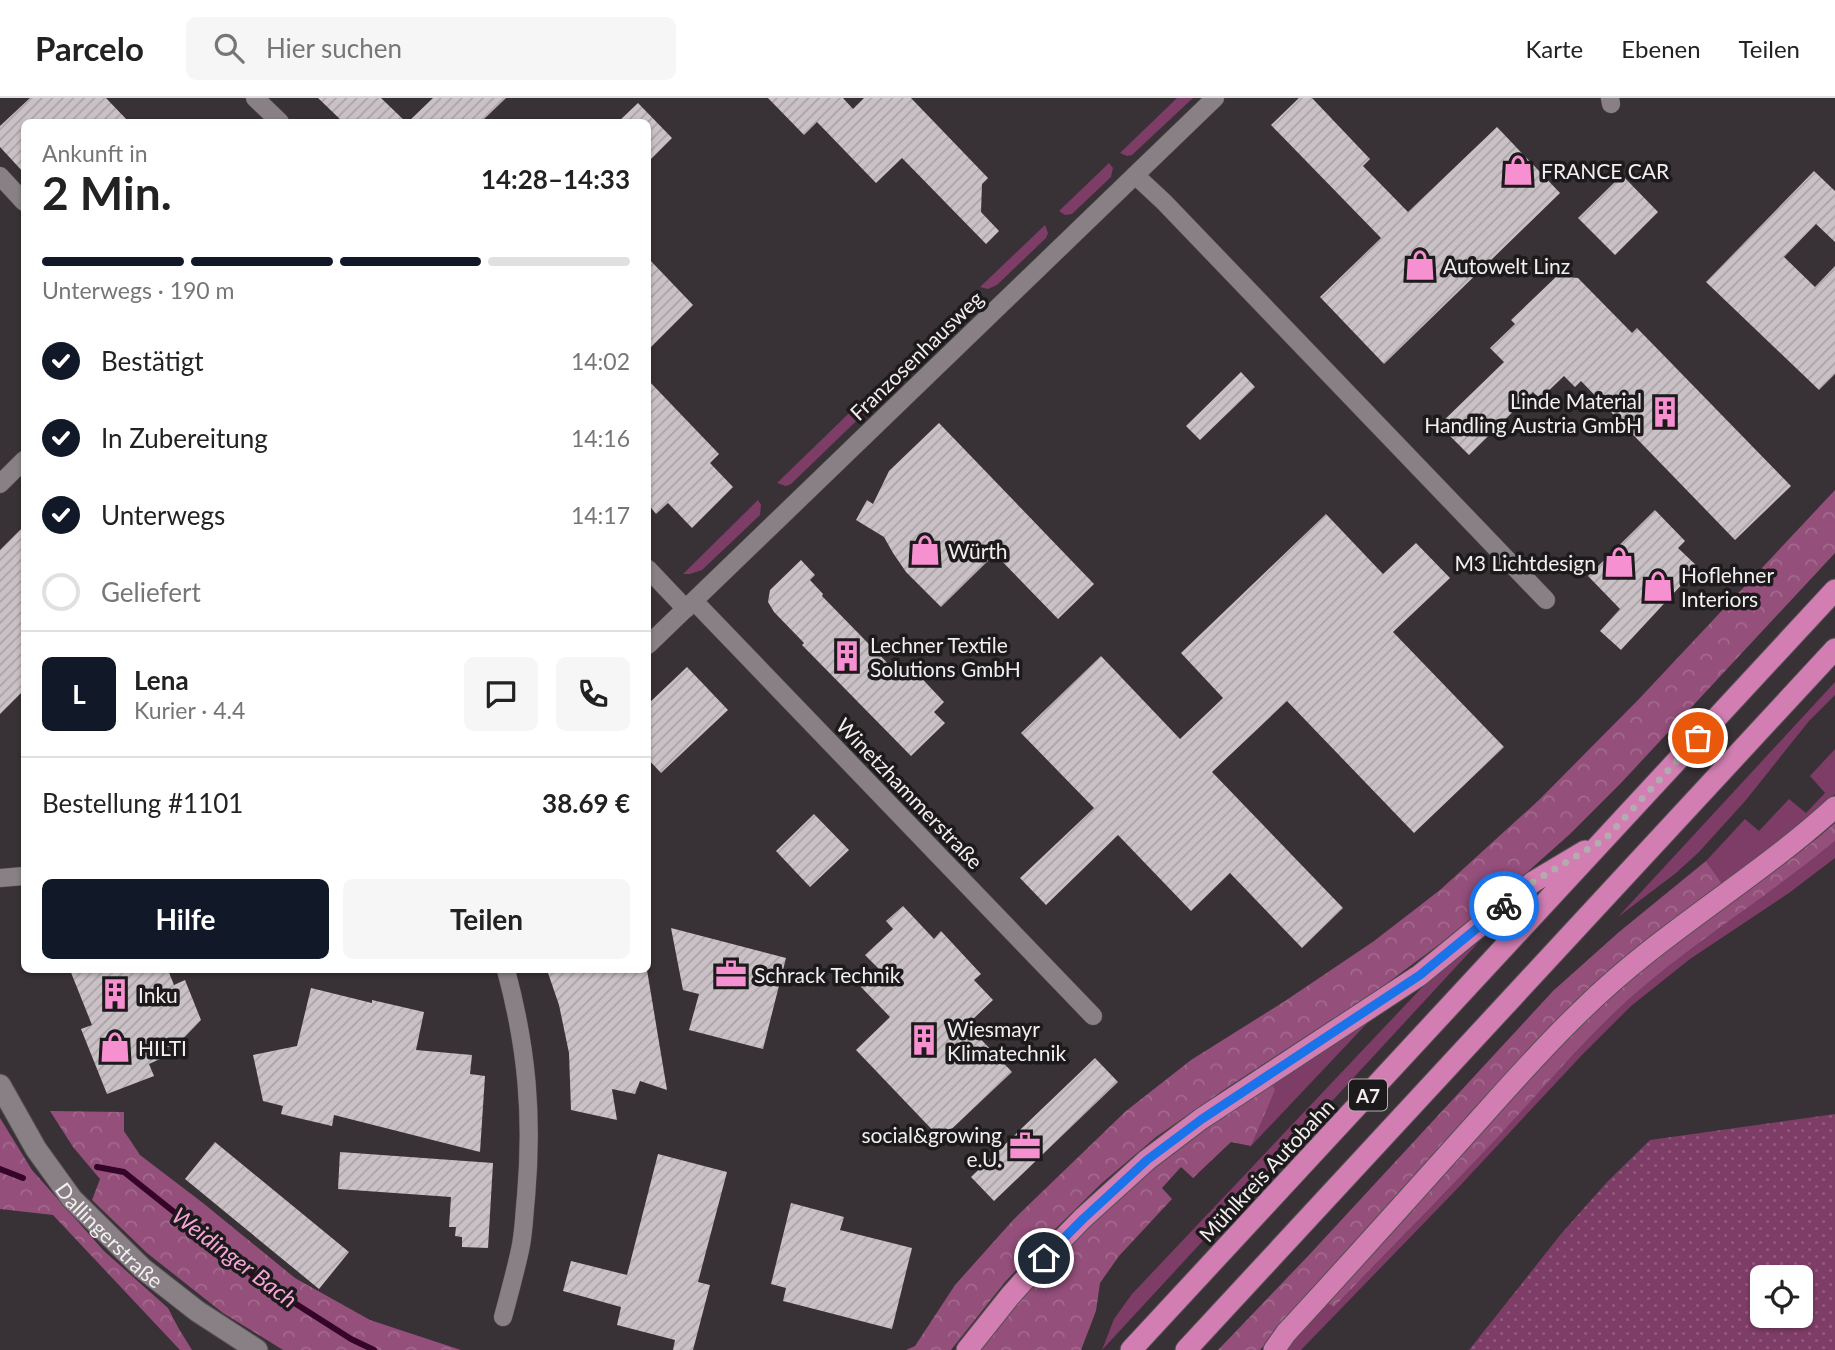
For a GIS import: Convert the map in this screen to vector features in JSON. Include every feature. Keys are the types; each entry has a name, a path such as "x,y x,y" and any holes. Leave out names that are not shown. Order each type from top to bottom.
{"highway":[{"name":"Mühlkreis Autobahn","path":"1131,1350 1835,590"},
{"name":"A7","path":"1186,1350 1835,649"},
{"path":"1274,1350 1342,1271 1583,1008 1643,955 1736,888 1806,834 1835,807"},
{"path":"967,1350 1044,1258 1147,1160 1212,1112 1420,975 1533,882 1605,839"}],"street":[{"path":"255,98 277,119"},
{"name":"Franzosenhausweg","path":"651,642 1216,98"},
{"path":"0,176 21,199"},
{"path":"1135,176 1164,202 1546,600"},
{"path":"0,484 21,463"},
{"name":"Winetzhammerstraße","path":"651,572 690,605 1093,1016"},
{"path":"0,878 21,876"},
{"path":"503,1317 521,1248 529,1150 525,1056 518,1012 507,973"},
{"name":"Dallingerstraße","path":"0,1085 36,1149 72,1199 142,1268 197,1311 257,1350"}],"shaded area":[{"path":"1177,98 1193,98 1132,155 1120,153"},
{"path":"1109,163 1113,168 1111,177 1072,214 1065,215 1059,211"},
{"path":"1045,225 1048,233 1046,238 997,285 988,289 980,287"},
{"path":"971,296 974,304 971,311 900,379 892,381 886,378"},
{"path":"877,386 880,393 876,402 791,484 786,486 777,483"},
{"path":"758,500 761,505 760,515 702,570 683,574"},
{"path":"1835,682 1835,695 1809,721 1746,800 1699,852 1618,917"},
{"path":"1835,749 1835,794 1816,813 1723,885 1706,861 1745,819 1759,831 1789,799 1806,813 1825,793 1810,776"},
{"path":"1835,841 1835,858 1789,893 1690,959 1631,1006 1301,1350 1286,1350 1326,1303 1334,1307 1577,1050 1628,1000"},
{"path":"1478,943 1102,1350 1114,1319 1132,1294 1429,980"},
{"path":"1373,1017 1251,1146 1274,1090 1271,1083"},
{"path":"1835,1114 1835,1350 1469,1350 1561,1234 1607,1182 1650,1140"}],"green space":[{"path":"1835,490 1835,553 1621,783 1570,834 1514,884 1382,987 1156,1137 1102,1183 1051,1233 1005,1282 951,1350 906,1350 915,1346 955,1285 1014,1219 1126,1111 1191,1060 1374,941 1440,890 1539,800 1638,700"},
{"path":"1835,823 1835,841 1678,959 1611,1016 1334,1307 1326,1303 1538,1071 1603,1004 1646,966 1782,866"},
{"path":"1706,861 1723,885 1674,919 1303,1302 1260,1350 1218,1350 1553,991 1619,932"},
{"path":"1271,1083 1275,1090 1251,1146 1231,1142 1193,1178 1181,1167 1162,1188 1172,1199 1119,1256 1100,1283 1096,1311 1081,1350 977,1350 1050,1264 1111,1204 1165,1157"},
{"path":"50,1111 124,1112 124,1131 140,1155 295,1278 370,1320 461,1350 283,1350 223,1313 147,1253 92,1200 100,1179 73,1147"},
{"path":"0,1118 32,1170 104,1251 168,1308 192,1350 180,1350 53,1215 0,1209"}],"building":[{"path":"30,98 106,98 126,119 21,119 21,170 0,147 0,126"},
{"path":"318,98 381,98 403,119 340,119"},
{"path":"433,98 506,98 484,119 411,119"},
{"path":"768,98 843,98 853,109 864,98 911,98 988,178 982,184 981,212 999,231 986,244 902,158 876,183 817,122 804,135"},
{"path":"1299,98 1312,98 1370,159 1363,166 1408,212 1497,127 1560,193 1384,364 1320,297 1381,238 1271,125"},
{"path":"638,103 672,138 651,159 651,119 621,119"},
{"path":"1814,171 1835,191 1835,242 1816,224 1784,257 1815,287 1835,266 1835,374 1819,390 1706,282"},
{"path":"1622,175 1658,212 1615,255 1578,218"},
{"path":"651,261 693,305 651,347"},
{"name":"Linde Material Handling Austria GmbH","path":"1557,276 1578,278 1632,333 1637,328 1791,486 1735,540 1581,381 1575,387 1564,376 1540,399 1533,392 1469,455 1439,425 1504,362 1490,348 1515,324 1511,320"},
{"path":"1241,372 1255,387 1200,440 1186,426"},
{"path":"651,383 719,454 710,463 733,487 692,528 668,503 656,514 651,508"},
{"path":"939,423 1094,584 1058,619 995,554 941,607 906,572 884,537 856,520 867,500 873,504 889,471"},
{"path":"1655,510 1685,541 1678,548 1698,567 1621,650 1600,631 1620,609 1588,576"},
{"path":"1326,514 1383,574 1416,543 1450,578 1393,632 1504,747 1414,833 1287,701 1212,772 1343,908 1302,948 1230,873 1191,911 1118,835 1046,905 1020,878 1094,808 1021,733 1101,656 1180,739 1223,698 1181,653"},
{"path":"21,529 21,693 0,714 0,550"},
{"name":"Lechner Textile Solutions GmbH","path":"801,560 815,575 810,580 822,596 902,678 912,668 944,702 934,712 945,723 911,756 802,645 804,643 768,602 770,590"},
{"path":"687,667 728,710 661,773 651,762 651,701"},
{"path":"814,814 849,850 810,887 776,851"},
{"name":"Wiesmayr Klimatechnik","path":"903,906 934,939 941,931 981,974 974,980 993,1000 972,1020 977,1026 972,1030 1012,1072 941,1139 856,1050 890,1017 861,987 879,969 865,955 893,929 886,921"},
{"name":"Schrack Technik","path":"671,928 786,958 763,1049 689,1030 699,994 683,990"},
{"path":"71,973 169,973 174,985 185,980 201,1020 179,1043 159,1050 162,1058 149,1064 154,1076 107,1094 81,1029 92,1025"},
{"path":"548,973 648,973 667,1090 640,1081 635,1094 612,1089 617,1120 571,1110 569,1053 559,1005"},
{"path":"311,988 424,1012 416,1050 472,1055 470,1074 485,1076 480,1152 334,1115 332,1126 281,1114 283,1106 263,1101 253,1055 297,1046"},
{"path":"1095,1058 1118,1082 994,1201 971,1177"},
{"path":"215,1142 349,1252 319,1289 185,1179"},
{"path":"340,1152 493,1163 488,1248 462,1247 462,1237 455,1236 456,1227 449,1227 451,1197 338,1189"},
{"path":"658,1154 727,1172 698,1282 710,1285 693,1350 673,1350 675,1340 617,1325 621,1307 563,1291 571,1261 627,1275"},
{"path":"791,1203 844,1217 840,1230 912,1248 892,1329 783,1301 786,1288 771,1284"}],"waterway":[{"name":"Weidinger Bach","path":"97,1167 124,1172 263,1283 351,1339 374,1350"},
{"name":"Weidinger Bach","path":"0,1169 23,1178"}],"way so far":[{"path":"1504,906 1533,882 1605,839 1698,738"}],"place":[{"name":"FRANCE CAR","path":"1518,170"},
{"name":"Autowelt Linz","path":"1420,265"},
{"name":"Linde Material Handling Austria GmbH","path":"1665,412"},
{"name":"Würth","path":"925,550"},
{"name":"M3 Lichtdesign","path":"1619,562"},
{"name":"Hoflehner Interiors","path":"1658,586"},
{"name":"Lechner Textile Solutions GmbH","path":"847,656"},
{"name":"Schrack Technik","path":"731,974"},
{"name":"Inku","path":"115,994"},
{"name":"Wiesmayr Klimatechnik","path":"924,1040"},
{"name":"HILTI","path":"115,1047"},
{"name":"social&growing e.U.","path":"1025,1146"}],"route":[{"path":"1044,1258 1147,1160 1277,1068 1420,975 1504,906"}]}
